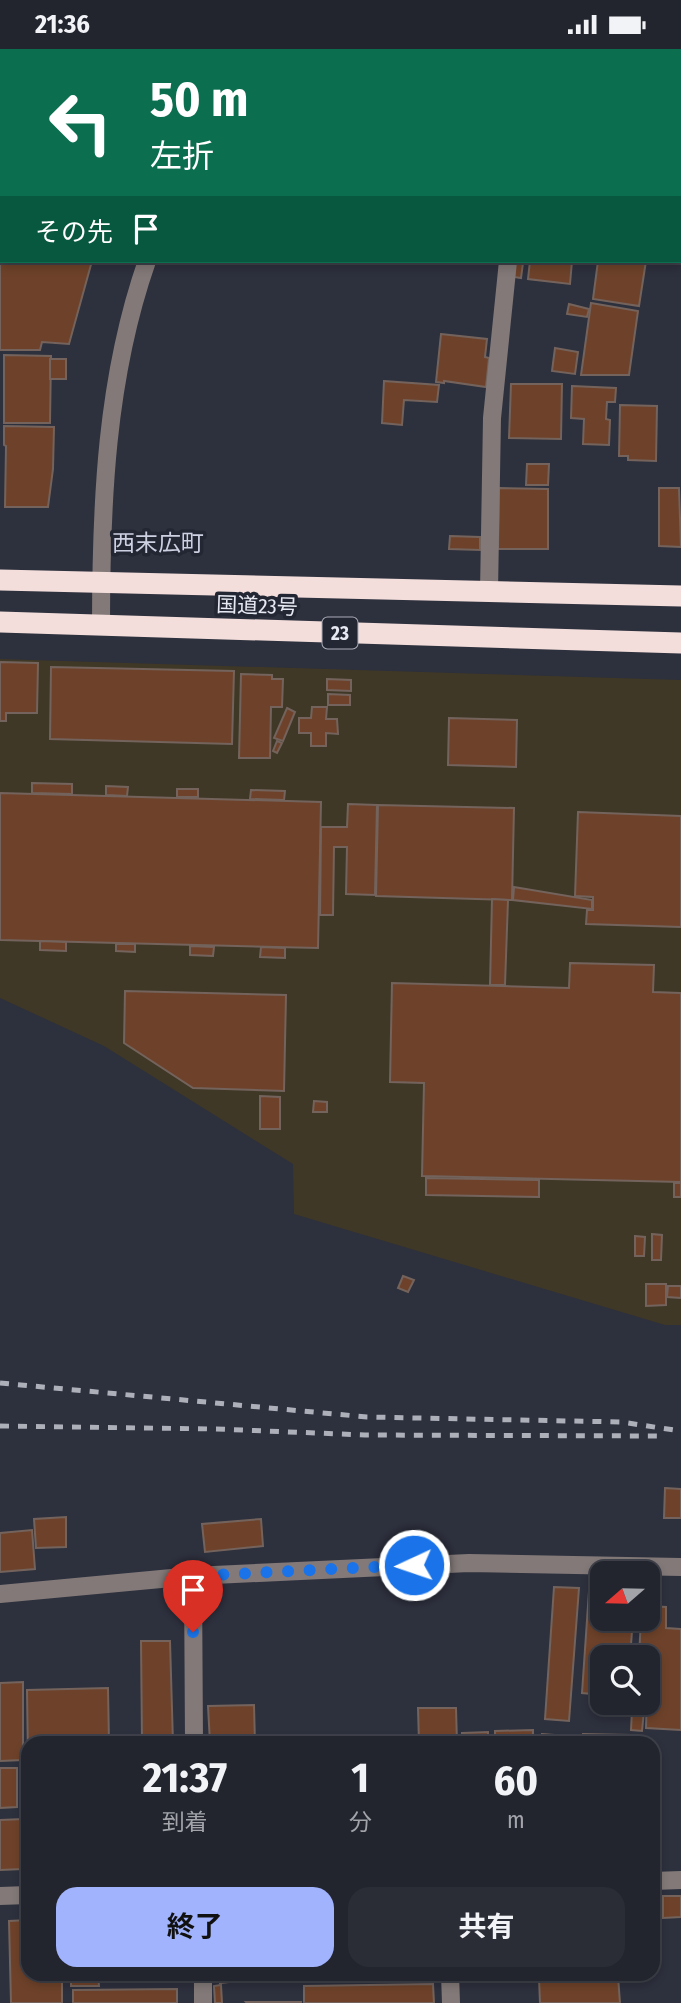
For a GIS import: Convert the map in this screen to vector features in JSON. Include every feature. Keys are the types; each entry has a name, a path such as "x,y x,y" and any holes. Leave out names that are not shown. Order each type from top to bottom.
{"highway":[{"name":"国道23号","path":"0,580 681,596"},
{"name":"国道23号","path":"0,622 681,643"}],"street":[{"path":"101,626 108,439 116,381 146,263"},
{"path":"489,592 492,418 508,263"},
{"path":"0,1594 193,1576 469,1563 681,1567"},
{"path":"193,1576 194,1736"},
{"path":"660,1881 681,1880"},
{"path":"0,1896 21,1895"},
{"path":"203,1981 203,2003"},
{"path":"450,1981 451,2003"}],"shaded area":[{"path":"0,659 681,680 681,1325 665,1325 294,1214 293,1164 104,1046 0,998"}],"building":[{"path":"0,263 91,263 69,344 42,342 40,350 0,350"},
{"path":"515,263 523,263 521,278 514,277"},
{"path":"530,263 572,263 570,284 528,279"},
{"path":"598,263 646,263 639,306 593,299"},
{"path":"591,303 638,311 629,375 581,375"},
{"path":"569,304 589,309 587,317 567,314"},
{"path":"441,334 487,339 485,357 489,358 486,387 436,382"},
{"path":"555,348 578,352 575,374 552,371"},
{"path":"4,355 51,356 50,423 4,423"},
{"path":"50,359 66,359 66,379 50,379"},
{"path":"384,381 439,385 437,402 404,400 402,425 382,423"},
{"path":"511,384 562,384 561,439 509,438"},
{"path":"572,386 616,388 615,402 607,402 606,419 610,420 609,445 583,444 584,419 571,418"},
{"path":"620,405 657,406 656,461 628,460 628,456 619,456"},
{"path":"4,426 54,427 53,469 48,507 5,507"},
{"path":"527,464 549,464 548,485 526,485"},
{"path":"499,488 548,489 548,549 498,549"},
{"path":"659,488 679,488 681,547 659,546"},
{"path":"450,536 480,537 480,550 449,549"},
{"path":"0,662 38,663 37,713 6,713 6,721 0,721"},
{"path":"51,667 234,671 232,744 50,739"},
{"path":"241,674 272,675 272,679 283,679 282,707 271,707 270,758 239,758"},
{"path":"327,679 351,680 351,691 327,690"},
{"path":"328,694 350,695 350,705 328,705"},
{"path":"312,707 327,707 326,719 337,719 338,734 326,733 326,746 311,746 311,733 299,733 299,718 311,718"},
{"path":"287,708 295,712 283,741 274,738"},
{"path":"449,718 517,720 516,767 448,765"},
{"path":"277,741 282,743 277,753 273,751"},
{"path":"32,783 72,784 72,794 32,793"},
{"path":"106,786 128,787 127,796 106,795"},
{"path":"177,789 198,789 198,797 177,797"},
{"path":"251,790 285,791 284,800 250,799"},
{"path":"0,793 321,802 318,948 0,940"},
{"path":"348,804 377,805 375,895 346,894 347,847 334,847 333,915 320,915 321,827 347,827"},
{"path":"378,805 514,808 512,900 376,896"},
{"path":"578,812 681,816 681,927 586,924 587,910 593,910 593,897 575,896"},
{"path":"514,887 592,900 592,909 513,900"},
{"path":"492,899 508,900 505,985 490,985"},
{"path":"40,941 66,942 66,951 40,950"},
{"path":"116,944 135,944 135,952 116,951"},
{"path":"190,946 214,947 213,956 190,955"},
{"path":"261,947 285,948 285,958 260,957"},
{"path":"570,963 654,965 653,992 681,993 681,1182 422,1176 424,1083 390,1082 392,983 569,988"},
{"path":"125,991 286,995 284,1091 193,1088 124,1043"},
{"path":"260,1096 280,1097 280,1129 260,1129"},
{"path":"314,1101 327,1102 327,1112 313,1112"},
{"path":"426,1178 539,1180 539,1197 426,1195"},
{"path":"674,1183 681,1183 681,1197 674,1197"},
{"path":"652,1234 662,1235 661,1260 652,1260"},
{"path":"635,1236 645,1237 644,1256 635,1256"},
{"path":"403,1276 414,1280 408,1292 398,1288"},
{"path":"646,1284 666,1284 666,1305 646,1306"},
{"path":"668,1286 681,1286 681,1298 667,1297"},
{"path":"665,1488 681,1489 681,1518 664,1518"},
{"path":"66,1517 66,1547 36,1548 34,1519"},
{"path":"261,1519 263,1546 205,1552 202,1524"},
{"path":"32,1530 35,1569 0,1572 0,1533"},
{"path":"554,1587 579,1588 569,1721 545,1719"},
{"path":"590,1591 590,1631 632,1631 631,1645 590,1645 590,1694 582,1693"},
{"path":"660,1607 666,1607 666,1628 681,1629 681,1730 646,1728 646,1715 660,1715 660,1645 640,1645 640,1631 660,1631"},
{"path":"141,1641 170,1641 173,1736 142,1736"},
{"path":"23,1682 21,1760 0,1761 0,1683"},
{"path":"108,1688 109,1736 28,1736 27,1690"},
{"path":"254,1705 255,1736 210,1736 208,1706"},
{"path":"418,1708 456,1708 457,1736 419,1736"},
{"path":"632,1715 644,1715 642,1731 631,1730"},
{"path":"533,1730 533,1736 495,1736 495,1731"},
{"path":"488,1732 488,1736 462,1736 462,1733"},
{"path":"583,1734 631,1735 631,1736"},
{"path":"0,1768 17,1768 17,1807 0,1808"},
{"path":"21,1819 21,1869 0,1870 0,1820"},
{"path":"663,1896 681,1896 681,1917 663,1918"},
{"path":"21,1920 21,1981 62,1981 62,2003 11,2003 9,1921"},
{"path":"71,1981 99,1981 99,1986 71,1986"},
{"path":"539,1981 618,1981 620,2003 540,2003"},
{"path":"433,1984 434,2003 304,2003 304,1986"},
{"path":"221,1985 222,2003 215,2003 214,1986"},
{"path":"177,1989 177,2003 73,2003 73,1990"},
{"path":"301,2002 301,2003 247,2003"}],"railway":[{"path":"0,1383 367,1417 621,1422 681,1431"},
{"path":"0,1426 216,1429 365,1435 660,1436"}],"district":[{"name":"西末広町","path":"158,543"}],"route":[{"path":"193,1632 193,1576 414,1565"}]}
